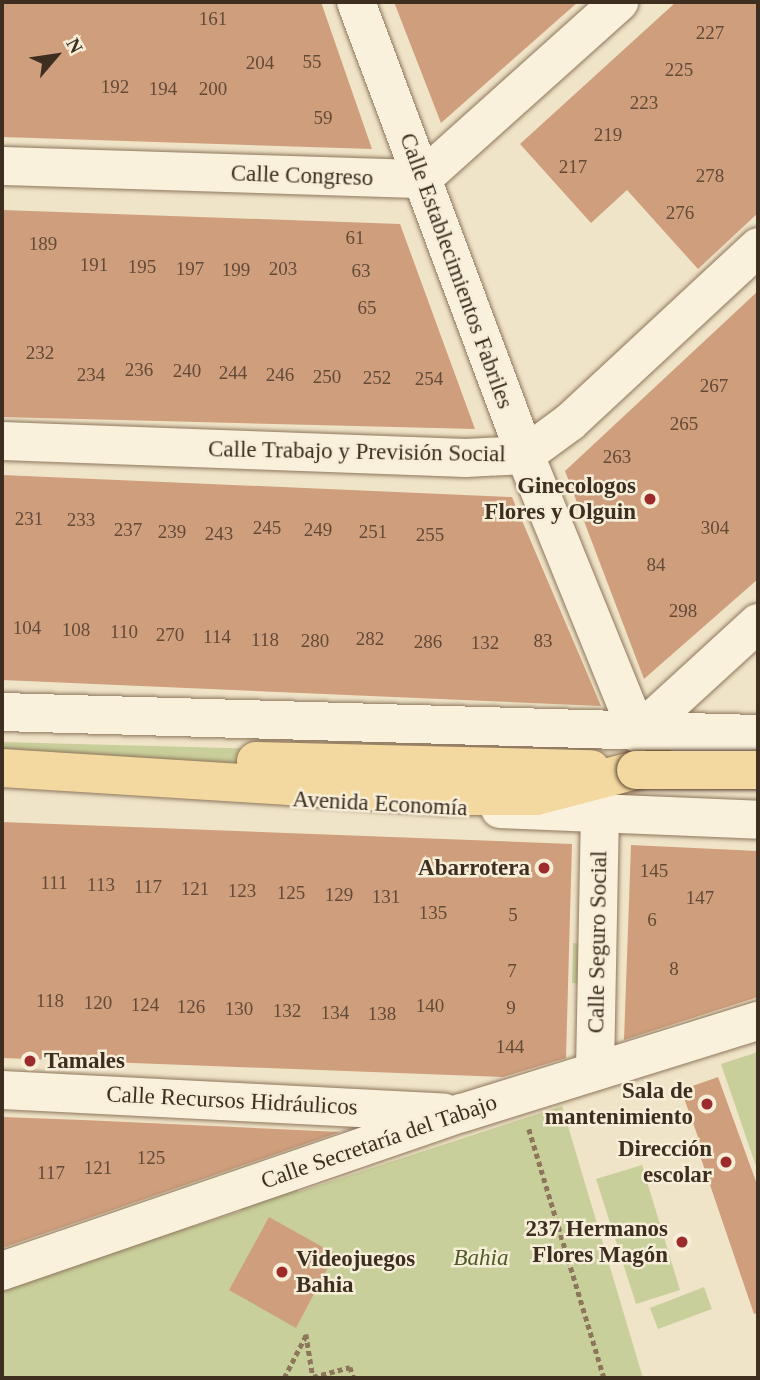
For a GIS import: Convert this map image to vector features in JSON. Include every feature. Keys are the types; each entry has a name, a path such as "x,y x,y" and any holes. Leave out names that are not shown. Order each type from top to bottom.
{"main road":[{"path":"2,754 636,770 758,770"},
{"path":"2,768 248,786 444,796 536,796 569,790 636,770"}],"street":[{"name":"Calle Establecimientos Fabriles","path":"356,2 525,455 638,733"},
{"path":"422,179 619,2"},
{"name":"Calle Congreso","path":"2,166 422,179"},
{"name":"Calle Trabajo y Previsión Social","path":"2,441 466,458 525,455 570,422 758,247"},
{"path":"638,733 758,623"},
{"path":"2,712 638,733 754,729"},
{"path":"638,733 706,776 758,788"},
{"name":"Avenida Economía","path":"2,786 758,820"},
{"name":"Calle Seguro Social","path":"595,1071 600,814"},
{"name":"Calle Secretaría del Tabajo","path":"2,1270 462,1113 758,1021"},
{"name":"Calle Recursos Hidráulicos","path":"2,1090 462,1113"}],"path":[{"path":"530,1129 604,1378"},
{"path":"284,1378 306,1334 312,1378 350,1367 354,1378"}],"green space":[{"path":"2,742 411,753 532,785 2,762"},
{"path":"573,943 586,944 584,984 572,983"},
{"path":"758,1052 758,1172 721,1064"},
{"name":"Bahia","path":"562,1106 643,1378 2,1378 2,1288 187,1219 194,1226 241,1211 236,1197 289,1175 298,1192"},
{"path":"642,1165 680,1290 636,1304 596,1179"},
{"path":"704,1287 712,1309 658,1329 650,1308"}],"building":[{"path":"2,2 321,2 372,149 2,137"},
{"path":"394,2 578,2 441,123"},
{"path":"676,2 758,2 758,213 698,269 627,190 591,223 520,144"},
{"path":"2,210 400,224 475,429 2,417"},
{"path":"758,291 758,579 644,679 565,471"},
{"path":"2,475 512,497 601,706 2,680"},
{"path":"2,822 572,844 566,1058 503,1077 2,1058"},
{"path":"631,845 758,851 758,997 624,1040"},
{"name":"Dirección escolar","path":"718,1077 758,1187 758,1313 754,1314 694,1138 698,1137 681,1090"},
{"path":"2,1117 83,1120 340,1132 2,1248"},
{"name":"Videojuegos Bahia","path":"269,1217 335,1254 296,1328 229,1290"}],"place":[{"name":"Ginecologos Flores y Olguin","path":"650,499"},
{"name":"Abarrotera","path":"544,868"},
{"name":"Tamales","path":"30,1061"},
{"name":"Sala de mantenimiento","path":"707,1104"},
{"name":"Dirección escolar","path":"726,1162"},
{"name":"237 Hermanos Flores Magón","path":"682,1242"},
{"name":"Videojuegos Bahia","path":"282,1272"}]}
